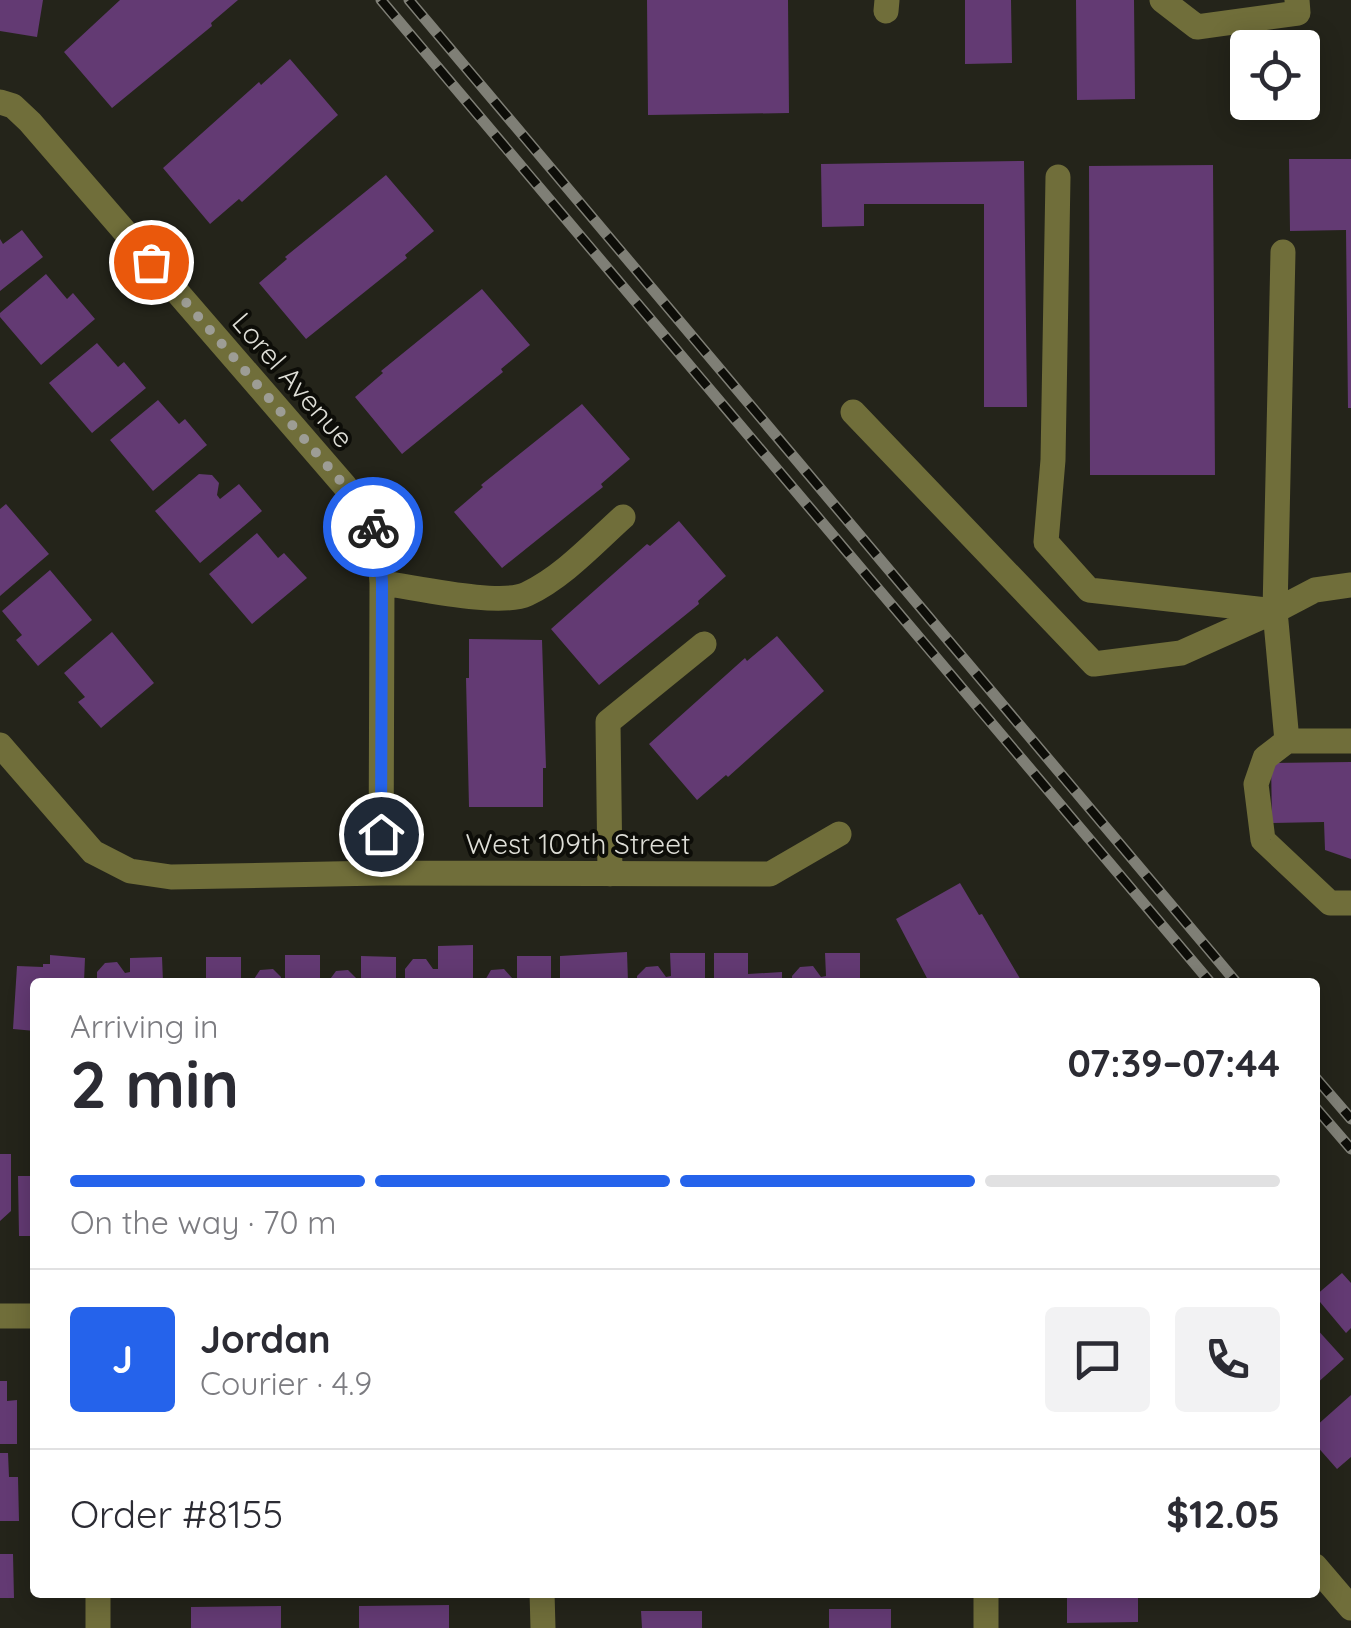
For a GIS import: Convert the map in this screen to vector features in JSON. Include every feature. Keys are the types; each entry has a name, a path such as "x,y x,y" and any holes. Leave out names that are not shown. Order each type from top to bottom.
{"street":[{"path":"1162,0 1197,26 1298,14 1297,0"},
{"name":"Lorel Avenue","path":"6,104 344,485 372,525 380,550 382,582 381,873"},
{"path":"1058,178 1054,460 1046,542 1089,590 1275,612"},
{"path":"1284,252 1275,612 1287,741"},
{"path":"853,412 1094,664 1181,653 1315,590 1351,585"},
{"path":"382,582 492,598 524,596 568,567 623,517"},
{"path":"610,874 608,722 704,644"},
{"path":"1351,741 1287,741 1265,758 1256,784 1263,840 1330,903 1351,903"},
{"name":"West 109th Street","path":"0,745 93,852 130,872 172,877 770,874 839,834"},
{"path":"0,1316 30,1316"},
{"path":"1320,1572 1351,1608"},
{"path":"98,1598 98,1628"},
{"path":"542,1598 542,1628"},
{"path":"986,1598 986,1628"}],"building":[{"path":"0,0 43,0 37,37 0,31"},
{"path":"120,0 238,0 112,108 64,52"},
{"path":"647,0 788,0 789,113 648,115"},
{"path":"965,0 1011,0 1012,63 965,64"},
{"path":"1076,0 1134,0 1135,99 1077,100"},
{"path":"290,59 338,115 242,202 239,199 210,224 163,168"},
{"path":"1289,159 1351,159 1351,408 1346,230 1290,231"},
{"path":"1024,161 1027,407 984,407 984,204 864,204 864,226 822,227 821,164"},
{"path":"1213,165 1215,475 1090,475 1089,166"},
{"path":"386,175 434,231 405,255 407,258 306,339 259,283"},
{"path":"22,230 43,257 0,291 0,239 3,244"},
{"path":"46,274 67,299 73,293 95,319 41,365 0,313"},
{"path":"482,289 530,345 501,369 503,372 402,454 355,397"},
{"path":"97,343 118,367 124,362 146,388 92,433 49,383"},
{"path":"158,400 179,424 185,419 207,445 153,491 110,440"},
{"path":"582,404 630,459 601,484 603,487 502,568 454,512 481,485"},
{"path":"199,474 212,475 219,483 220,499 239,484 262,511 200,563 155,511"},
{"path":"6,504 49,554 0,596 0,509"},
{"path":"679,521 726,576 699,604 599,685 551,629 647,544 650,546"},
{"path":"257,533 278,558 284,553 307,578 252,624 209,574"},
{"path":"50,570 92,620 38,666 16,640 22,635 2,611"},
{"path":"112,632 154,683 101,728 78,702 85,697 64,673"},
{"path":"777,636 824,691 697,800 649,744 745,658 747,661"},
{"path":"469,639 542,640 546,768 543,807 469,807"},
{"path":"1351,762 1351,859 1325,850 1324,822 1272,823 1271,763"},
{"path":"960,883 1020,978 927,978 896,919"},
{"path":"473,945 473,978 405,978 405,969 413,959 426,959 433,969 438,969 438,946"},
{"path":"627,952 628,978 560,978 560,956"},
{"path":"670,953 705,953 705,978 637,978 646,967 658,966 666,977 671,976"},
{"path":"714,953 748,953 748,974 782,972 782,978 714,978"},
{"path":"825,953 860,953 860,978 792,978 800,967 813,966 821,977 826,976"},
{"path":"50,955 85,958 84,978 30,978 30,1031 13,1029 17,966 50,964"},
{"path":"285,955 320,955 320,978 285,978"},
{"path":"361,956 396,957 396,978 361,978"},
{"path":"517,956 551,956 551,978 517,978"},
{"path":"162,957 163,978 97,978 105,963 117,962 125,973 130,972 130,958"},
{"path":"206,957 241,957 241,978 206,978"},
{"path":"273,969 281,978 255,978 260,970"},
{"path":"504,969 512,978 486,978 491,970"},
{"path":"348,970 356,978 331,978 336,971"},
{"path":"0,1154 11,1154 11,1211 0,1221"},
{"path":"18,1176 30,1176 30,1236 19,1236"},
{"path":"1342,1273 1351,1283 1351,1328 1346,1333 1320,1302 1320,1292"},
{"path":"1320,1333 1344,1359 1320,1381"},
{"path":"0,1381 7,1381 7,1401 17,1400 17,1444 0,1444"},
{"path":"1351,1395 1351,1457 1337,1469 1320,1450 1320,1423"},
{"path":"0,1453 8,1453 9,1477 18,1477 19,1521 0,1521"},
{"path":"0,1554 13,1554 14,1598 0,1598"},
{"path":"1067,1598 1138,1598 1138,1622 1067,1623"},
{"path":"449,1605 449,1628 359,1628 359,1606"},
{"path":"281,1606 281,1628 191,1628 191,1607"},
{"path":"829,1609 891,1609 891,1628 829,1628"},
{"path":"641,1611 702,1611 702,1628 642,1628"}],"railway":[{"path":"381,0 1207,978"},
{"path":"409,0 1233,978"},
{"path":"1320,1083 1351,1119"},
{"path":"1320,1113 1351,1149"}],"way so far":[{"path":"151,262 344,485 373,527"}],"route":[{"path":"373,527 380,550 382,582 381,834"}]}
